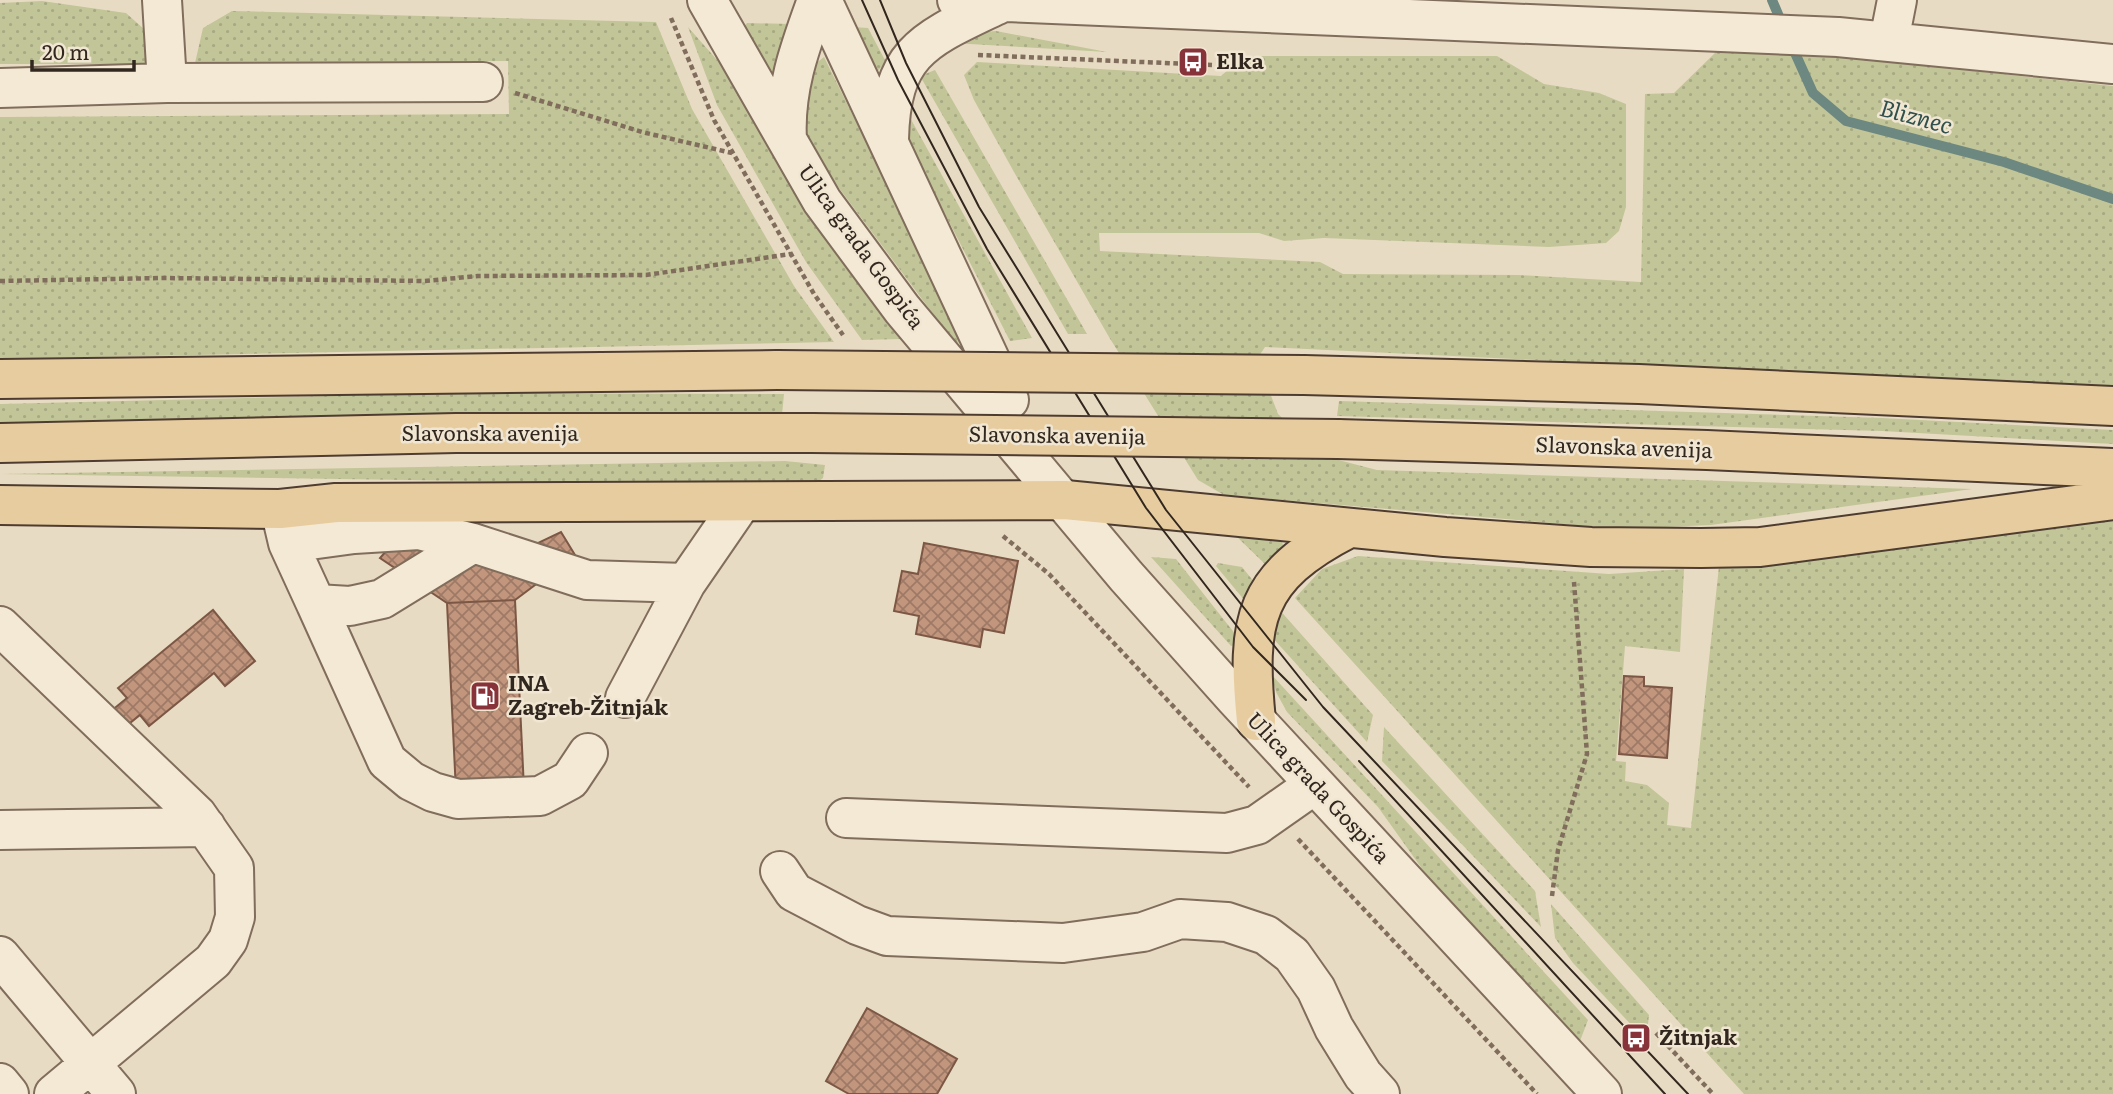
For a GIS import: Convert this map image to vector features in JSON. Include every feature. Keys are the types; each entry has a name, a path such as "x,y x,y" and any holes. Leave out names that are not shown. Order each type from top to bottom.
{"main road":[{"path":"0,379 777,370 1304,376 1639,384 2113,406"},
{"name":"Slavonska avenija","path":"0,443 456,433 812,433 1338,439 1707,450 2113,468"},
{"path":"0,505 284,526 336,503 741,503 1054,488 1349,528 1591,547 1760,547 2113,500"},
{"path":"1256,721 1253,647 1255,624 1263,601 1293,562 1313,547 1349,528"}],"street":[{"path":"162,0 167,83"},
{"name":"Ulica grada Gospića","path":"706,0 822,201 902,309 1126,576 1314,785 1602,1094"},
{"path":"787,140 785,112 789,84 796,57 820,0"},
{"name":"Ulica grada Gospića","path":"820,0 889,139 1054,488"},
{"path":"957,0 1140,4 1838,37 2113,64"},
{"path":"1889,41 1897,0"},
{"path":"889,139 890,104 906,63 926,40 1002,2"},
{"path":"0,88 167,83 483,82"},
{"path":"625,698 686,583 741,503"},
{"path":"588,753 570,780 540,796 458,799 433,792 411,781 387,761 284,526 354,534 419,530 473,543 587,580 686,583"},
{"path":"316,604 350,606 382,599 473,543"},
{"path":"0,626 206,827 234,868 235,917 228,940 213,961 54,1094"},
{"path":"846,818 1227,833 1266,820 1314,785"},
{"path":"0,830 206,827"},
{"path":"780,871 794,892 857,925 887,936 1063,943 1143,932 1180,919 1227,922 1266,935 1292,955 1316,989 1334,1028 1363,1075 1380,1094"},
{"path":"0,956 116,1094"},
{"path":"0,1083 9,1094"}],"path":[{"path":"671,18 713,120 791,254 846,338"},
{"path":"973,55 1212,65"},
{"path":"483,82 642,132 733,153"},
{"path":"0,281 164,278 425,281 478,275 646,275 791,254"},
{"path":"1001,535 1049,574"},
{"path":"1552,896 1558,850 1587,754 1574,579"},
{"path":"1656,1033 1713,1094"},
{"path":"1498,1053 1537,1094"}],"green space":[{"path":"42,1 126,13 145,30 146,64 0,64 0,3"},
{"path":"232,11 656,22 692,109 794,286 834,342 0,359 0,117 509,114 508,61 195,63 203,28"},
{"path":"747,23 792,24 775,76 744,27"},
{"path":"688,27 725,69 804,204 901,339 862,340 806,262 717,105"},
{"path":"853,27 868,28 886,62 878,71"},
{"path":"996,31 1107,52 952,43 973,33"},
{"path":"1716,52 1844,57 2113,86 2113,388 1265,347 1257,359 1278,414 1323,456 1377,470 1972,489 1711,525 1622,529 1224,495 1198,480 1109,337 974,100 964,75 977,62 1221,76 1244,56 1497,56 1544,84 1599,93 1626,104 1626,207 1619,231 1606,243 1549,247 1324,238 1284,241 1259,233 1099,233 1100,251 1320,262 1343,274 1519,275 1641,282 1645,94 1674,93"},
{"path":"824,57 966,344 954,342 818,160 802,123 815,64"},
{"path":"935,70 1087,334 1068,334 920,76"},
{"path":"903,105 1032,338 1010,341 921,167 908,134"},
{"path":"446,393 784,394 782,415 436,414 0,425 0,404"},
{"path":"1339,401 1882,418 2113,430 2113,444 1882,431 1337,416"},
{"path":"785,461 825,465 823,478 813,486 0,474"},
{"path":"2113,511 2113,1094 1744,1094 1295,598 1322,569 1358,556 1609,574 1684,569 1680,652 1625,646 1616,761 1626,762 1625,781 1647,785 1669,803 1667,825 1691,828 1719,566"},
{"path":"1236,536 1282,542 1284,548 1267,566"},
{"path":"1151,557 1176,559 1236,635 1235,645 1231,646"},
{"path":"1218,563 1242,567 1255,583 1245,601 1216,566"},
{"path":"1277,607 1373,715 1367,742 1269,634"},
{"path":"1271,674 1588,1020 1580,1041 1433,884 1378,807 1287,712 1276,692"},
{"path":"1384,727 1535,891 1541,927 1382,761"},
{"path":"1551,904 1649,1015 1648,1024 1638,1032 1573,963 1555,938"}],"building":[{"path":"561,532 575,555 515,600 447,603 380,558 398,537 498,562"},
{"path":"924,543 1018,561 1004,633 983,629 980,647 916,634 919,616 894,611 902,571 918,574"},
{"name":"INA Zagreb-Žitnjak","path":"515,600 524,789 456,792 447,603"},
{"path":"213,610 255,661 225,686 214,673 149,726 140,715 125,727 111,711 127,698 118,688"},
{"path":"1624,676 1644,677 1644,686 1672,688 1667,758 1619,754"},
{"path":"867,1008 957,1059 937,1094 849,1094 826,1081"}],"waterway":[{"name":"Bliznec","path":"1772,0 1783,26"},
{"name":"Bliznec","path":"1791,44 1813,93 1846,121 2004,162 2113,199"}],"tram line":[{"path":"862,0 898,80 987,249 1146,508 1253,647 1306,700"},
{"path":"880,0 906,63 979,207 1166,510 1323,707 1688,1094"},
{"path":"1359,761 1665,1094"}],"place":[{"name":"Elka","path":"1193,62"},
{"name":"INA Zagreb-Žitnjak","path":"485,696"},
{"name":"Žitnjak","path":"1636,1038"}]}
